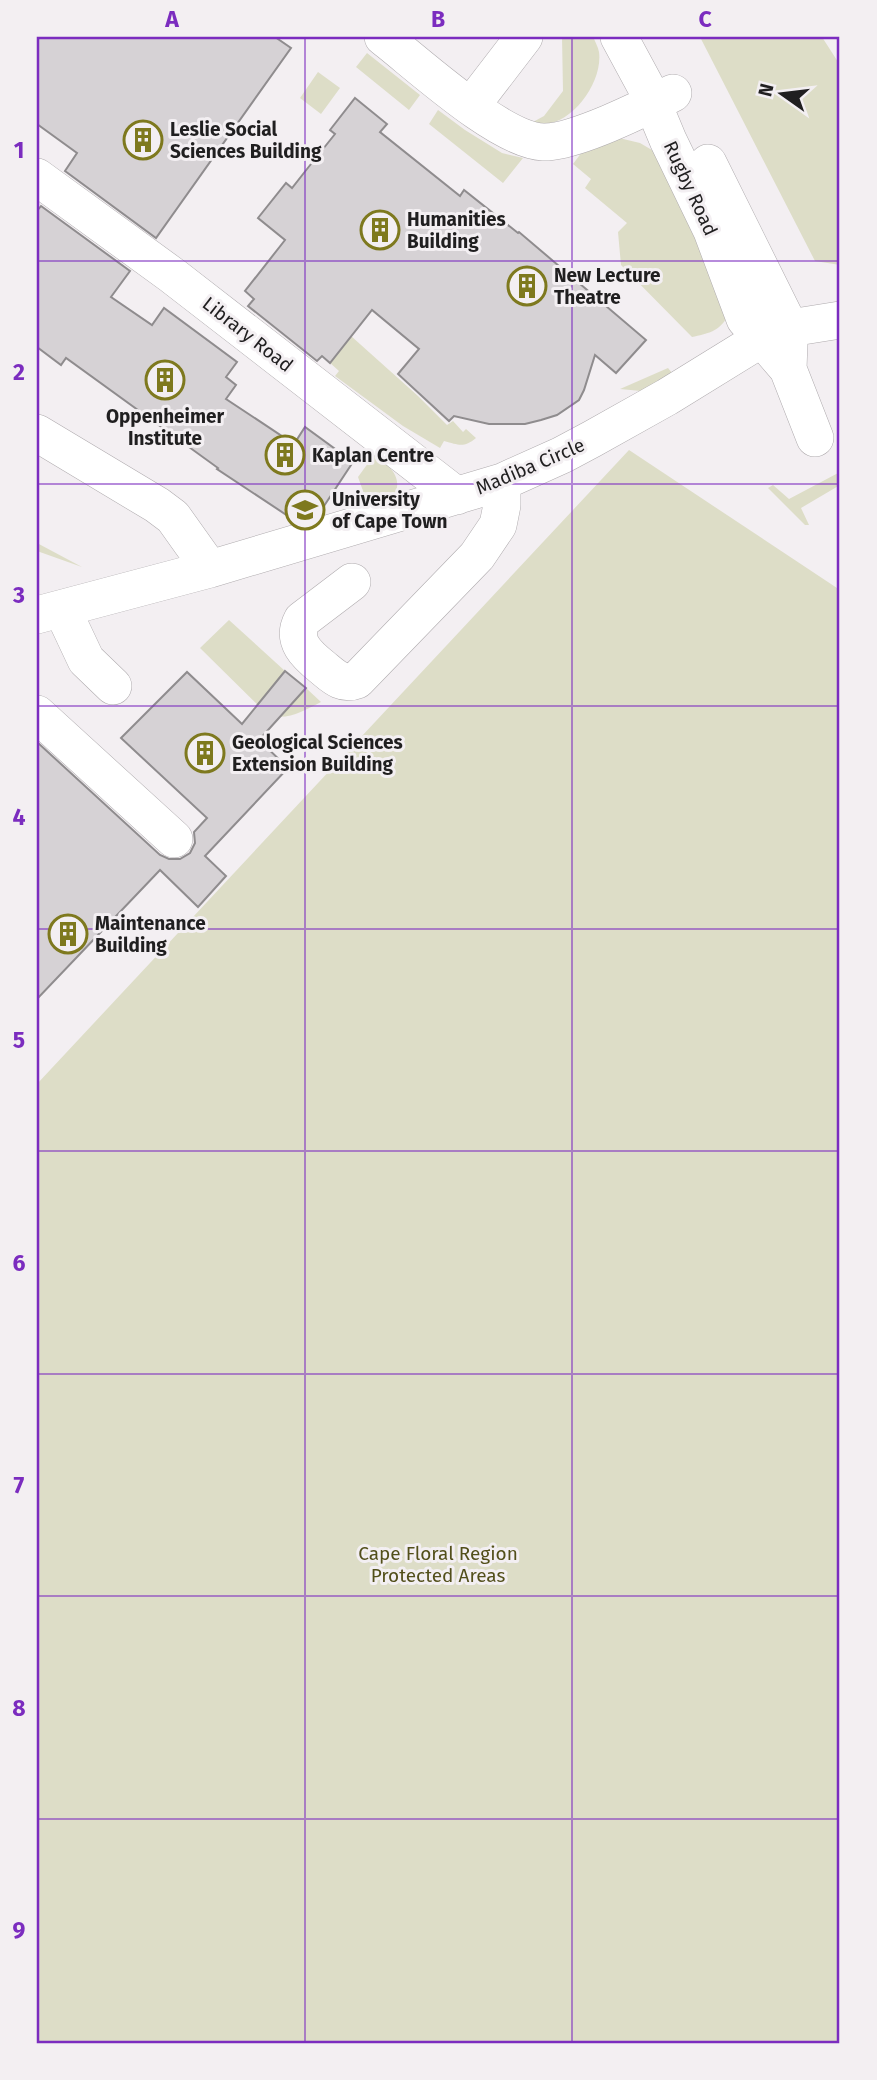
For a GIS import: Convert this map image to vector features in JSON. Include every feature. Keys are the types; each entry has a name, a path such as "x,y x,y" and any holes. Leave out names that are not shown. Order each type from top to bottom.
{"street":[{"path":"383,37 471,106 517,136 544,142 570,138 663,98"},
{"path":"471,106 524,37"},
{"name":"Rugby Road","path":"620,37 663,98 776,333"},
{"name":"Rugby Road","path":"647,37 663,98"},
{"name":"Library Road","path":"37,177 173,276 457,496"},
{"path":"815,438 776,333 840,320"},
{"name":"Madiba Circle","path":"49,612 210,569 502,482 592,439 776,333"},
{"path":"37,433 173,517 210,569"},
{"path":"352,582 302,620 298,627 300,644 309,657 345,683 357,680 477,556 498,525 502,505 502,482"},
{"path":"49,612 86,660 113,686"},
{"path":"37,714 174,839"}],"green space":[{"path":"562,37 593,37 599,52 596,75 584,99 566,116 544,124 533,122 544,116 563,91"},
{"path":"700,37 822,37 840,65 840,265 815,261"},
{"path":"367,53 420,95 409,110 356,67"},
{"path":"318,72 340,88 321,114 300,98"},
{"path":"438,110 502,153 523,158 503,183 429,124"},
{"path":"619,138 640,143 657,153 677,180 727,317 721,326 712,331 692,337 621,265 618,232 627,223 585,188 591,179 573,164 588,144"},
{"path":"351,336 447,425 453,421 463,432 466,429 476,438 461,445 444,441 440,448 403,426 335,376 339,371 329,362"},
{"path":"668,368 672,373 641,391 620,389"},
{"name":"Cape Floral Region Protected Areas","path":"629,450 840,590 840,2043 37,2043 37,1084"},
{"path":"374,455 393,471 397,488 395,494 368,505 358,477"},
{"path":"840,472 840,485 801,508 809,525 805,525 768,488 773,485 789,499"},
{"path":"37,543 82,567 37,551"},
{"path":"229,620 285,671 269,691 288,708 306,688 321,702 289,716 268,715 200,648"}],"building":[{"name":"Leslie Social Sciences Building","path":"37,37 275,37 291,48 156,238 65,171 77,153 37,124"},
{"path":"355,98 387,124 380,132 460,196 464,190 519,232 646,340 616,373 595,355 579,400 557,415 541,420 525,424 489,424 454,416 449,421 398,374 419,349 372,310 330,363 322,356 317,361 248,306 254,299 245,291 285,240 258,218 286,183 292,188 335,134 330,130"},
{"path":"41,206 130,271 111,297 152,325 164,308 237,362 226,377 236,385 226,399 294,444 305,427 353,462 322,509 307,499 294,520 217,469 66,358 61,365 37,347 37,211"},
{"path":"285,671 306,688 259,740 288,768 205,856 226,876 198,907 160,870 37,999 37,742 160,855 169,859 180,859 190,853 195,843 194,832 207,818 121,738 187,672 242,724"}],"place":[{"name":"Leslie Social Sciences Building","path":"143,140"},
{"name":"Humanities Building","path":"380,230"},
{"name":"New Lecture Theatre","path":"527,286"},
{"name":"Oppenheimer Institute","path":"165,380"},
{"name":"Kaplan Centre","path":"285,455"},
{"name":"University of Cape Town","path":"305,510"},
{"name":"Geological Sciences Extension Building","path":"205,753"},
{"name":"Maintenance Building","path":"68,934"}]}
